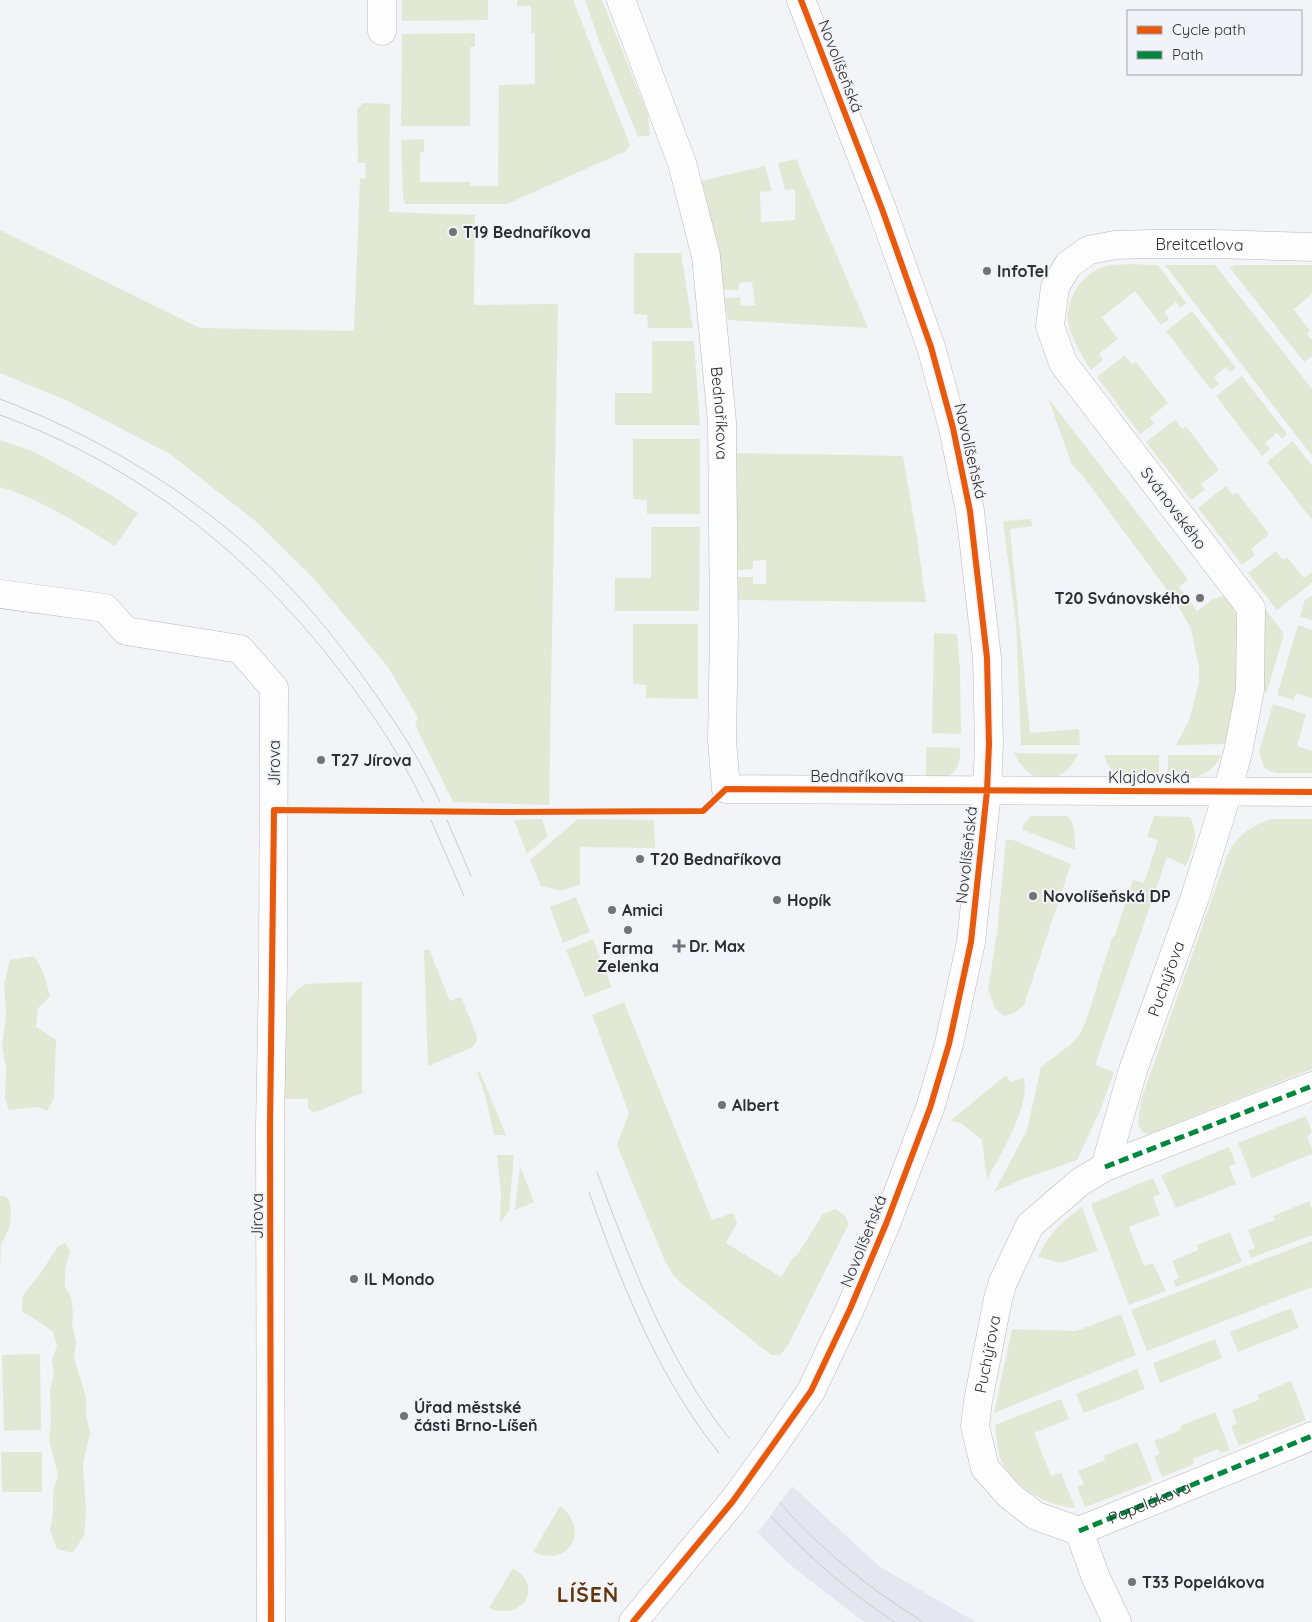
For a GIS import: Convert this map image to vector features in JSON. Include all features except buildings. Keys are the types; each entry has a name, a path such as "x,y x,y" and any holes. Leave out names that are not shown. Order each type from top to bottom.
{"street":[{"path":"382,0 382,31"},
{"name":"Bednaříkova","path":"621,0 682,163 706,256 722,422 724,620 722,740 726,789 987,791"},
{"name":"Novolíšeňská","path":"633,1622 733,1501 769,1452 811,1391 850,1309 886,1224 930,1108 949,1044 971,942 987,791 987,658 970,511 953,428 931,347 882,209 801,0"},
{"name":"Breitcetlova","path":"1089,250 1115,245 1150,244 1312,247"},
{"name":"Svánovského","path":"1089,250 1068,265 1055,288 1050,326 1064,363 1251,608 1250,690 1238,752 1227,791"},
{"name":"Jírova","path":"0,594 105,608 126,631 240,649 274,688 274,949 270,1127 270,1622"},
{"name":"Klajdovská","path":"987,791 1312,792"},
{"name":"Puchýřova","path":"1106,1167 1133,1070 1195,897 1227,791"},
{"name":"Puchýřova","path":"1079,1531 1036,1516 1010,1496 985,1468 975,1426 978,1401 998,1299 1003,1282 1030,1225 1080,1182 1106,1167 1312,1086"},
{"name":"Popelákova","path":"1079,1531 1312,1436"},
{"path":"1079,1531 1096,1578 1117,1622"}],"shaded area":[{"path":"792,1486 880,1567 976,1622 865,1622 861,1620 792,1566 758,1533"}],"green space":[{"path":"402,0 488,0 488,20 402,21"},
{"path":"517,0 573,0 630,145 626,151 507,204 405,204 403,197 401,140 424,139 424,152 420,153 420,182 470,182 470,186 498,186 499,85 535,84 535,33 531,33 531,6 517,6"},
{"path":"585,0 602,0 648,115 650,135 638,137 600,44"},
{"path":"475,33 475,47 470,47 470,126 401,126 402,34"},
{"path":"363,103 390,104 389,212 475,215 474,305 558,304 549,805 453,802 415,725 418,718 388,667 314,579 254,520 170,454 68,401 0,373 0,230 200,328 354,331 360,179 366,178 365,163 358,163 357,109"},
{"path":"797,159 868,328 728,320 724,298 740,297 741,306 755,305 752,282 739,283 739,290 724,290 716,243 701,181 765,166 772,191 760,192 761,222 795,220 795,189 785,190 778,163"},
{"path":"634,253 681,253 693,328 648,328 647,315 634,314"},
{"path":"1121,264 1158,265 1186,303 1180,308 1176,302 1164,312 1169,319 1161,325 1135,291 1102,317 1118,339 1099,354 1103,360 1091,370 1077,346 1068,321 1069,305 1076,290 1086,277 1106,266"},
{"path":"1165,265 1215,265 1312,389 1312,456"},
{"path":"1235,265 1312,265 1312,294 1294,309 1310,331 1307,334 1312,340 1312,356 1304,362 1230,268"},
{"path":"1192,311 1236,368 1230,372 1226,367 1214,377 1219,384 1211,390 1166,331"},
{"path":"652,341 694,341 700,425 615,425 615,393 652,393"},
{"path":"1125,355 1132,364 1136,362 1168,403 1150,418 1154,424 1140,434 1097,377"},
{"path":"1242,376 1287,434 1282,439 1277,433 1265,443 1270,449 1262,456 1216,396"},
{"path":"1048,398 1188,579 1179,587 1197,611 1213,599 1225,595 1236,613 1240,641 1235,717 1228,744 1176,745 1189,721 1199,682 1199,668 1191,629 1176,602 1083,476 1072,465"},
{"path":"1175,420 1182,429 1186,426 1219,470 1201,484 1205,490 1191,500 1146,442"},
{"path":"633,439 700,439 700,514 647,514 647,500 633,499"},
{"path":"0,440 35,452 111,495 138,513 115,546 45,505 0,487"},
{"path":"1293,441 1312,466 1312,520 1267,462"},
{"path":"736,453 903,456 926,602 736,600 735,577 753,577 753,584 766,584 766,560 753,561 753,569 735,570"},
{"path":"1226,486 1233,495 1237,492 1269,534 1251,549 1255,555 1242,565 1198,508"},
{"path":"1030,519 1033,526 1010,529 1030,733 1079,729 1080,745 1021,745 1016,623 1003,521"},
{"path":"651,527 700,527 699,611 615,611 615,578 651,578"},
{"path":"1276,551 1283,560 1287,557 1304,578 1312,572 1312,583 1277,610 1248,573"},
{"path":"1312,595 1312,620 1300,617 1305,600"},
{"path":"1256,597 1284,634 1267,692 1261,690"},
{"path":"633,624 698,624 698,699 646,698 646,685 633,684"},
{"path":"1298,625 1312,630 1312,696 1311,698 1296,693 1294,700 1277,695"},
{"path":"934,633 957,634 960,669 961,734 932,733"},
{"path":"1273,704 1306,714 1297,746 1312,751 1312,773 1277,773 1269,771 1264,767 1259,752"},
{"path":"926,747 960,748 960,757 956,769 948,776 926,780"},
{"path":"1014,753 1078,754 1064,773 1055,778 1046,779 1028,772"},
{"path":"1104,755 1159,755 1159,780 1132,779 1118,776 1108,765"},
{"path":"1168,755 1221,755 1211,769 1199,776 1168,780"},
{"path":"1031,816 1067,816 1073,827 1075,850 1023,830 1023,825"},
{"path":"1154,816 1190,817 1195,830 1194,842 1186,866 1167,857 1095,1065 1114,1072 1101,1108 1077,1160 1023,1179 994,1192 1027,1130 1041,1067 1070,1045 1080,1034 1086,1021 1112,938 1115,935 1133,880 1144,883 1158,840 1147,837"},
{"path":"542,819 548,836 527,854 514,820"},
{"path":"578,819 654,820 655,848 580,847 580,884 561,891 541,886 530,860"},
{"path":"1271,819 1312,819 1312,1069 1154,1132 1147,1134 1142,1132 1138,1124 1141,1100 1227,856 1235,842 1244,833 1256,825"},
{"path":"1006,839 1013,840 1071,864 1024,1005 1016,1012 1004,1016 996,1010 988,990 997,932"},
{"path":"576,897 590,932 563,943 550,907"},
{"path":"593,939 612,987 585,997 566,950"},
{"path":"429,949 450,1001 461,997 477,1036 476,1043 471,1048 428,1066 424,951"},
{"path":"34,956 43,971 50,996 38,1008 36,1027 56,1040 54,1098 47,1111 38,1107 9,1110 5,1099 6,1068 2,1045 6,1016 4,984 10,960"},
{"path":"362,982 362,1093 314,1113 308,1108 308,1099 284,1099 283,1018 288,1000 298,989 306,984"},
{"path":"624,1002 712,1220 733,1213 737,1223 726,1243 781,1277 823,1214 835,1209 846,1217 848,1225 787,1347 780,1355 771,1355 682,1284 673,1275 664,1259 617,1145 629,1113 592,1015"},
{"path":"477,1072 480,1072 506,1135 494,1135 485,1095"},
{"path":"1006,1075 1010,1082 1023,1078 1025,1088 1023,1100 1013,1129 987,1179 982,1140 961,1123 950,1121"},
{"path":"1306,1116 1312,1133 1307,1136 1312,1154 1252,1178 1238,1143"},
{"path":"1229,1147 1236,1164 1229,1166 1236,1184 1176,1208 1161,1175"},
{"path":"497,1155 514,1155 509,1211 500,1223 501,1192"},
{"path":"520,1166 534,1202 515,1210"},
{"path":"1153,1178 1160,1194 1153,1197 1160,1215 1129,1227 1144,1266 1153,1263 1166,1291 1129,1305 1091,1204"},
{"path":"2,1195 9,1199 11,1210 10,1226 1,1245 0,1270 0,1197"},
{"path":"1309,1201 1312,1209 1312,1235 1251,1258 1248,1251 1255,1248 1248,1230 1275,1220 1273,1216"},
{"path":"1082,1207 1098,1251 1061,1263 1038,1257 1046,1241 1056,1229"},
{"path":"1230,1232 1242,1262 1176,1287 1173,1280 1179,1278 1172,1261 1198,1250 1197,1245"},
{"path":"1312,1241 1312,1287 1147,1351 1131,1310"},
{"path":"65,1243 70,1251 65,1268 65,1286 71,1297 73,1313 72,1324 76,1343 74,1358 86,1397 86,1414 90,1433 83,1464 86,1512 84,1536 72,1553 57,1549 50,1530 53,1514 53,1492 58,1475 49,1440 51,1422 50,1389 54,1375 52,1360 57,1346 53,1332 22,1312 23,1295 40,1274 58,1246"},
{"path":"1291,1308 1299,1328 1238,1352 1230,1332"},
{"path":"1121,1314 1136,1355 994,1413 1012,1329 1076,1331"},
{"path":"1215,1339 1222,1358 1160,1383 1153,1363"},
{"path":"40,1354 41,1430 4,1431 2,1355"},
{"path":"1137,1369 1145,1389 1084,1413 1076,1394"},
{"path":"1291,1381 1306,1420 1239,1446 1231,1426 1237,1424 1232,1410 1259,1400 1257,1395"},
{"path":"1061,1399 1069,1419 1034,1433 1051,1476 1061,1473 1075,1507 1073,1508 1051,1503 1031,1493 1014,1479 1001,1460 996,1438 995,1425"},
{"path":"1215,1412 1230,1450 1221,1453 1218,1449 1193,1459 1194,1464 1162,1477 1154,1457 1160,1454 1154,1441 1181,1430 1180,1426"},
{"path":"1137,1442 1153,1481 1085,1507 1077,1487 1084,1484 1078,1471 1105,1460 1104,1456"},
{"path":"1,1452 42,1452 42,1492 2,1492"},
{"path":"560,1506 569,1516 574,1526 575,1535 572,1544 566,1551 557,1555 546,1556 533,1552"},
{"path":"513,1568 523,1576 527,1584 528,1593 525,1600 520,1607 511,1610 501,1611 489,1608"}],"tram line":[{"path":"0,399 68,428 164,482 223,525 269,565 302,600 348,656 419,760 440,802"},
{"path":"0,415 51,436 99,460 145,487 230,552 269,589 340,671 385,734 423,802"},
{"path":"431,820 464,896"},
{"path":"447,820 471,876"},
{"path":"597,1172 623,1241 669,1344 687,1377 729,1438"},
{"path":"589,1192 628,1295 659,1361 697,1424 719,1453"},
{"path":"780,1503 812,1537 847,1568 923,1622"},
{"path":"771,1516 830,1573 861,1599 895,1622"}],"marked path":[{"path":"1105,1167 1312,1086"},
{"path":"1079,1531 1312,1436"}],"cycle path":[{"path":"633,1622 733,1501 811,1391 850,1309 886,1224 930,1108 949,1044 971,942 987,791 989,744 987,658 970,511 953,428 931,347 882,209 801,0"},
{"path":"271,1622 270,1127 274,810 703,811 726,789 1312,792"}],"place":[{"name":"T19 Bednaříkova","path":"453,232"},
{"name":"InfoTel","path":"987,271"},
{"name":"T20 Svánovského","path":"1200,598"},
{"name":"T27 Jírova","path":"321,760"},
{"name":"T20 Bednaříkova","path":"640,859"},
{"name":"Novolíšeňská DP","path":"1033,896"},
{"name":"Hopík","path":"777,900"},
{"name":"Amici","path":"612,910"},
{"name":"Farma Zelenka","path":"628,930"},
{"name":"Dr. Max","path":"679,946"},
{"name":"Albert","path":"722,1105"},
{"name":"IL Mondo","path":"354,1279"},
{"name":"Úřad městské části Brno-Líšeň","path":"404,1416"},
{"name":"T33 Popelákova","path":"1132,1582"}],"district":[{"name":"LÍŠEŇ","path":"588,1594"}]}
